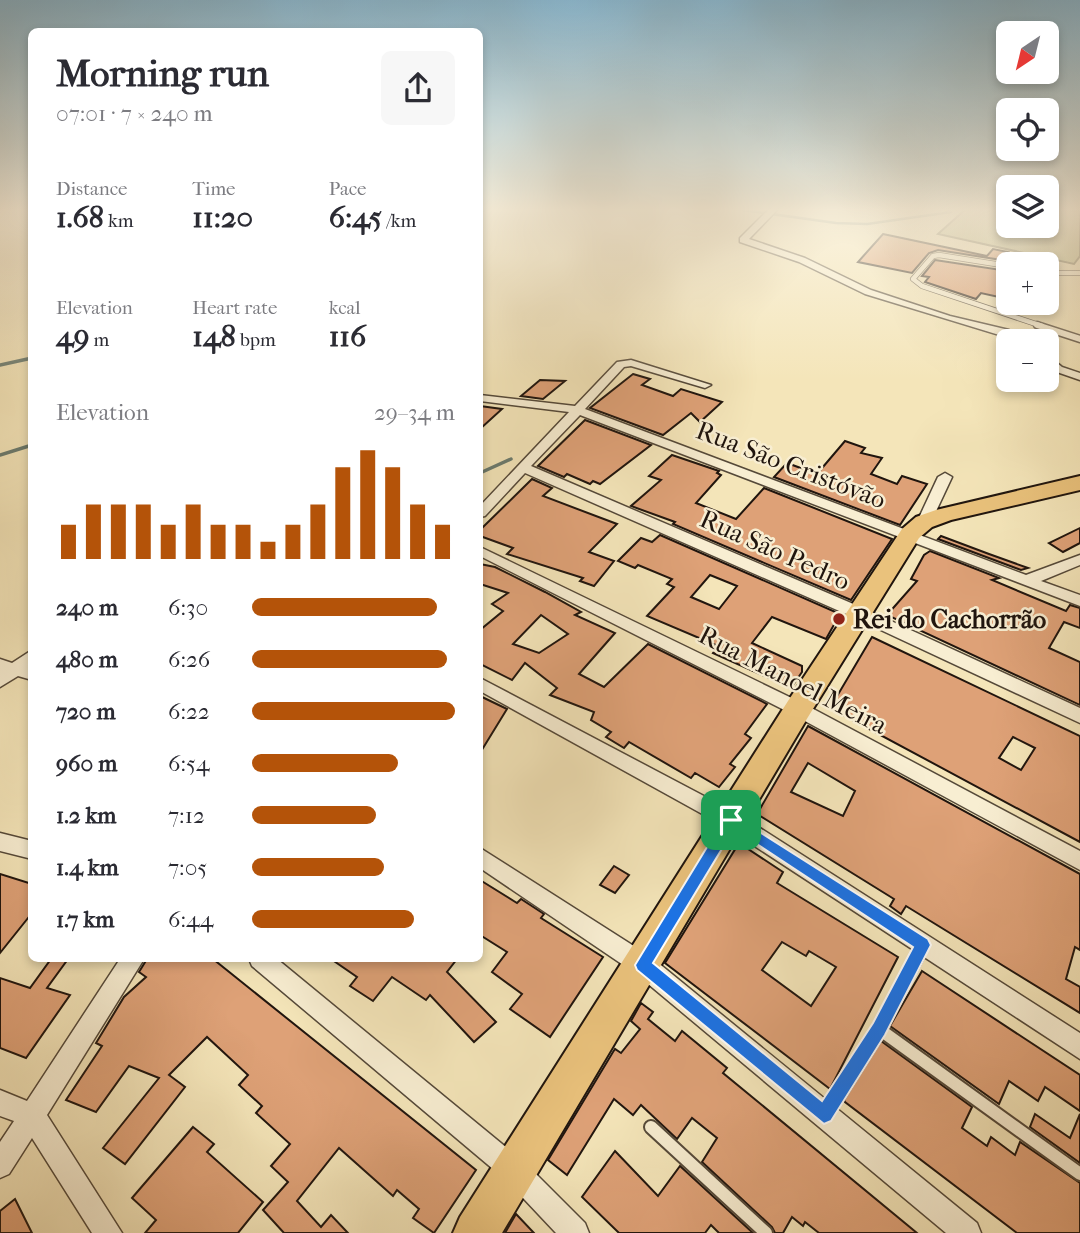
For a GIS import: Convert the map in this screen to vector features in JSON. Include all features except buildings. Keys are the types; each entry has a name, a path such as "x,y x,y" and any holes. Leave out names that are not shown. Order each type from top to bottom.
{"main road":[{"path":"476,1233 798,709 917,528 1080,483"}],"street":[{"path":"813,266 868,292 947,318 996,330"},
{"path":"483,510 621,364 631,363 705,385"},
{"path":"1059,369 1080,377"},
{"name":"Rua São Cristóvão","path":"483,398 578,410 917,528 1080,601"},
{"name":"Rua São Pedro","path":"525,468 859,613 1080,716"},
{"path":"917,528 945,477"},
{"name":"Rua Manoel Meira","path":"483,552 798,709 1080,861"},
{"path":"1028,580 1080,560"},
{"path":"0,681 16,669"},
{"path":"483,686 731,820 1080,1047"},
{"path":"0,842 28,849"},
{"path":"483,859 643,965 967,1233"},
{"path":"0,1164 131,962"},
{"path":"264,962 515,1171 575,1233"},
{"path":"0,1103 32,1115 108,1233"}],"lane":[{"path":"925,266 913,279 922,286 996,311"},
{"path":"1059,274 1080,273"},
{"path":"1007,315 1080,340"},
{"path":"824,1115 879,1029 923,945"},
{"path":"879,1029 1080,1174"},
{"path":"651,1127 766,1233"}],"waterway":[{"path":"0,365 28,359"},
{"path":"0,455 28,446"},
{"path":"483,472 511,459"}],"place":[{"name":"Rei do Cachorrão","path":"839,619"}],"route":[{"path":"731,820 923,945 879,1029 824,1115 643,965 731,820"}]}
